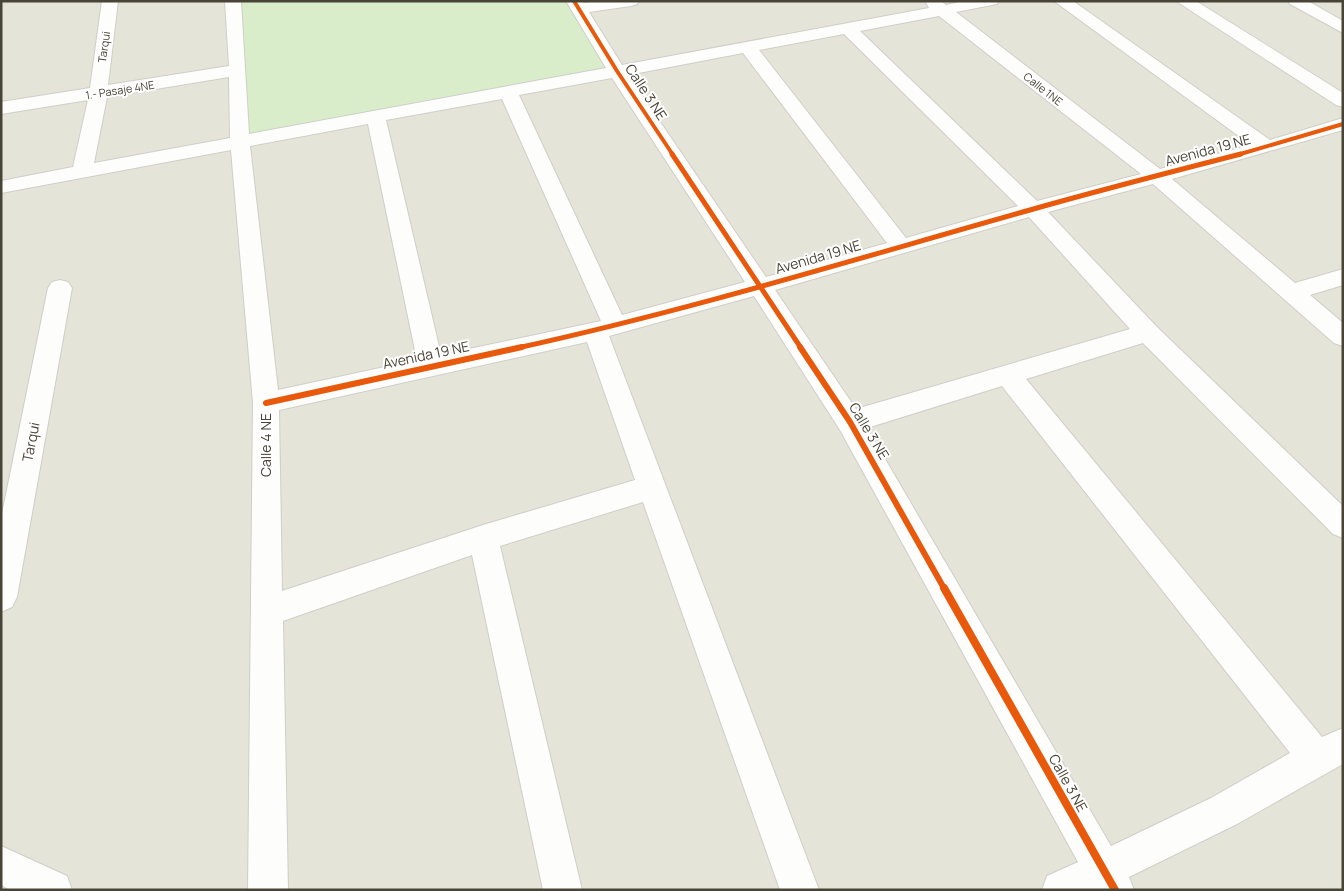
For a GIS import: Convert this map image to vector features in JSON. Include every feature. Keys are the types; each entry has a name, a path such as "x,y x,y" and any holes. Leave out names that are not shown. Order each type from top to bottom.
{"street":[{"name":"Tarqui","path":"83,170 98,94 110,1"},
{"name":"Calle 4 NE","path":"233,1 238,70 240,143 266,403 268,890"},
{"path":"576,5 631,1"},
{"path":"1,187 83,170 240,143 848,28 937,6 991,1"},
{"path":"1062,1 1267,147"},
{"path":"1184,1 1343,101"},
{"path":"1296,1 1343,28"},
{"name":"Calle 3 NE","path":"576,5 616,71 850,422 1109,880"},
{"name":"Calle 1NE","path":"937,6 1156,176 1343,337"},
{"path":"848,28 1033,209 1148,332 1343,525"},
{"path":"747,46 902,246"},
{"name":"1.- Pasaje 4NE","path":"1,108 98,94 238,70"},
{"path":"508,92 605,328 652,487 800,890"},
{"path":"376,117 431,366"},
{"name":"Avenida 19 NE","path":"266,403 605,328 759,287 1033,209 1267,147 1343,124"},
{"path":"1290,292 1343,277"},
{"name":"Tarqui","path":"1,596 60,288"},
{"path":"850,422 1148,332"},
{"path":"1008,375 1329,752 1224,811 1109,880 1061,890"},
{"path":"267,611 483,538 652,487"},
{"path":"483,538 563,890"},
{"path":"1,865 53,890"}],"shaded area":[{"path":"1,1 1343,1 1343,890 1,890"}],"green space":[{"path":"238,1 569,1 610,69 234,144"}],"cycle path":[{"path":"574,1 617,71 850,422 1115,890"},
{"path":"266,403 595,331 759,287 1033,209 1267,147 1343,124"}]}
